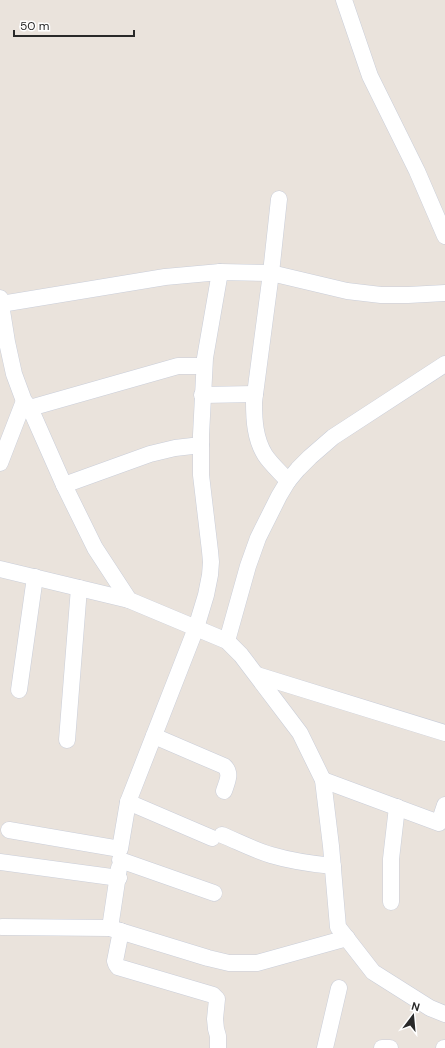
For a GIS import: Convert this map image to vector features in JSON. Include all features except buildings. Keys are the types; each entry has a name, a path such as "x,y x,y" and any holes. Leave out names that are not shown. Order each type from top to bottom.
{"street":[{"path":"344,0 370,76 417,171 445,236"},
{"path":"279,199 254,402 254,422 258,441 265,455 288,481"},
{"path":"218,1048 218,1036 215,1019 217,1003 216,997 118,967 115,961 120,854 128,802 196,628 206,595 210,575 211,562 201,475 202,395 205,358 220,272"},
{"path":"129,600 95,548 27,405 14,374 4,343 1,301 164,277 220,272 271,273 347,291 381,295 445,293"},
{"path":"226,642 248,566 258,538 288,481 302,465 333,437 445,364"},
{"path":"27,405 178,366 204,366"},
{"path":"202,395 255,394"},
{"path":"0,463 27,405"},
{"path":"64,485 150,454 176,448 201,445"},
{"path":"0,569 129,600 226,642 241,655 300,733 323,780 333,866 338,927 373,972 430,1008 445,1014"},
{"path":"19,690 35,577"},
{"path":"67,740 80,588"},
{"path":"257,675 445,733"},
{"path":"154,736 224,766 229,773 229,778 224,791"},
{"path":"323,780 397,807 442,826 445,805"},
{"path":"128,802 217,837 272,855 309,863 333,866"},
{"path":"391,902 391,859 397,807"},
{"path":"9,830 120,854 214,893"},
{"path":"0,862 119,878"},
{"path":"2,927 116,929 130,935 208,958 229,962 257,963 347,938"},
{"path":"325,1048 339,988"},
{"path":"382,1048 390,1048"}]}
